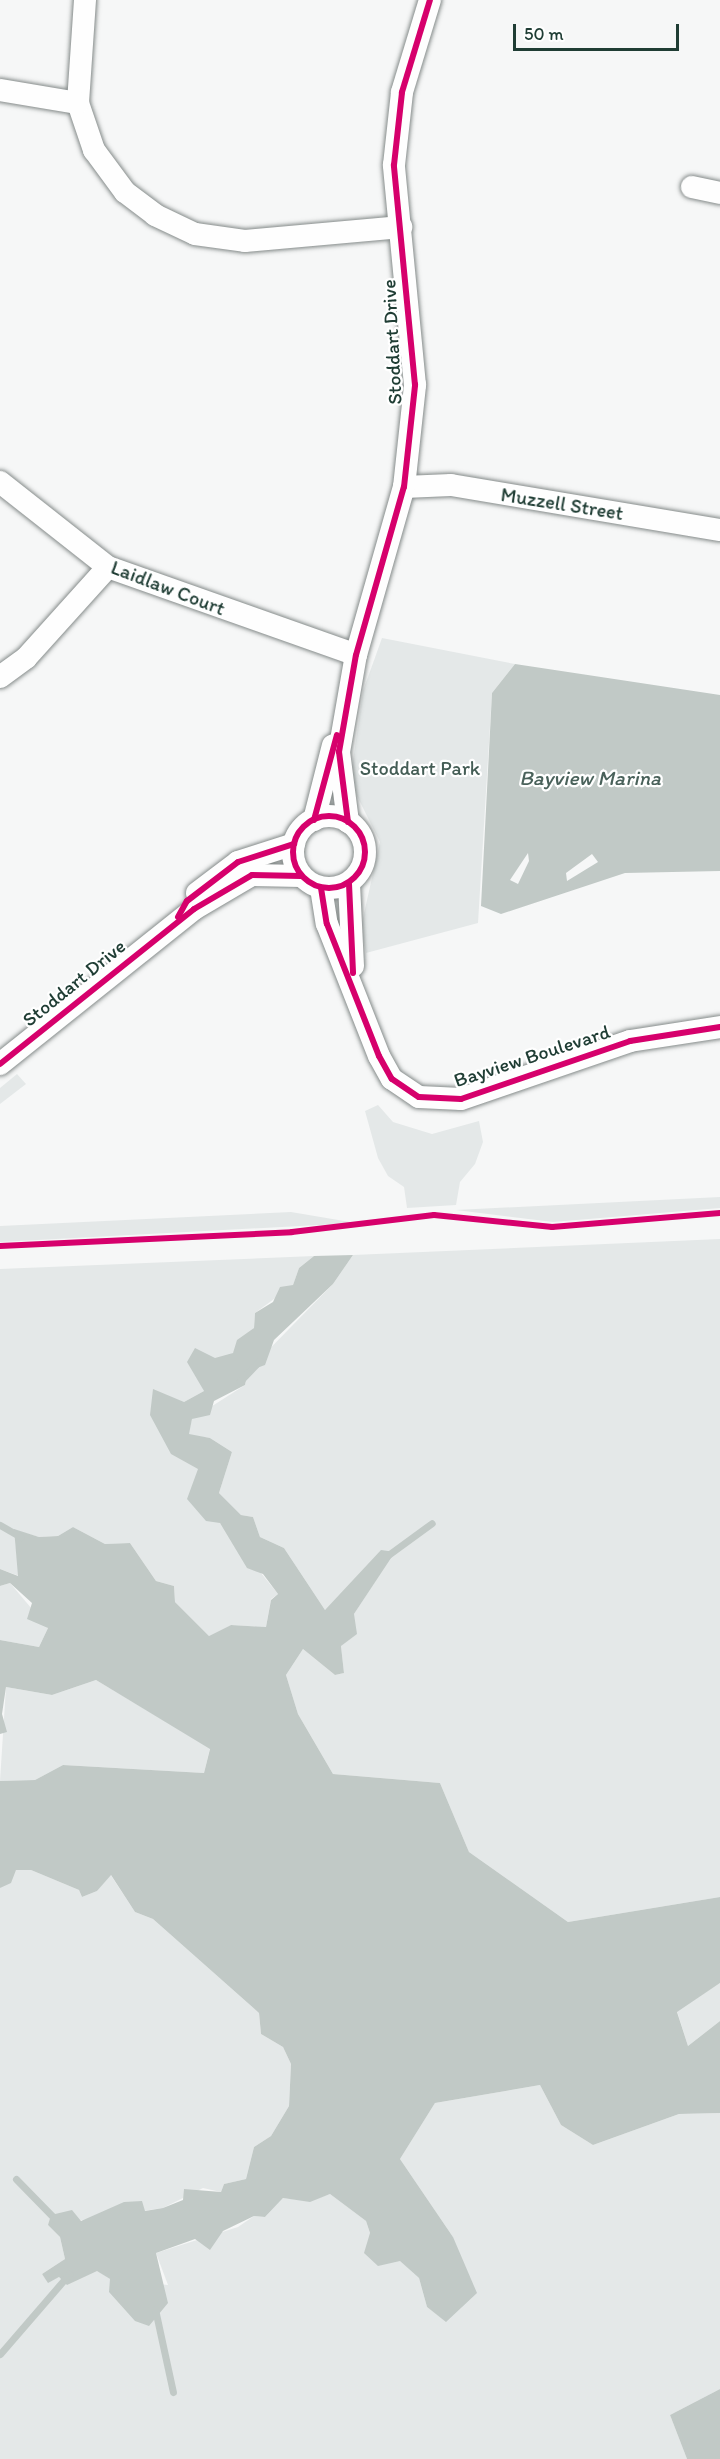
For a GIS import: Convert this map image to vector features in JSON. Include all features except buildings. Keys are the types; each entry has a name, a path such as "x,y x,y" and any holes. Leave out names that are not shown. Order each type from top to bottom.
{"street":[{"path":"85,0 78,103 94,150 125,192 154,215 195,234 244,241 401,227"},
{"name":"Stoddart Drive","path":"348,822 339,752 356,655 404,487 415,385 394,165 402,92 430,0"},
{"path":"0,90 78,103"},
{"path":"692,188 720,193"},
{"name":"Laidlaw Court","path":"0,482 108,567 356,655"},
{"name":"Muzzell Street","path":"404,487 451,485 720,530"},
{"path":"0,677 26,658 108,567"},
{"name":"Stoddart Drive","path":"314,820 328,756 346,716"},
{"path":"314,820 348,822 359,831 365,860 349,884 321,888 301,876 294,844 314,820"},
{"name":"Stoddart Drive","path":"170,930 187,900 238,861 294,844"},
{"name":"Stoddart Drive","path":"0,1064 170,930 252,875 301,876"},
{"name":"Bayview Boulevard","path":"349,884 354,982"},
{"name":"Bayview Boulevard","path":"321,888 327,924 354,982 392,1079 406,1092 433,1101 474,1095 630,1041 720,1028"}],"green space":[{"name":"Stoddart Park","path":"382,638 515,664 492,693 478,923 366,953 361,927 380,842 350,782 363,691"},
{"path":"17,1074 26,1084 0,1104 0,1088"},
{"path":"378,1105 393,1122 432,1134 479,1121 483,1142 475,1164 460,1182 456,1205 407,1208 404,1187 388,1176 378,1158 365,1111"},
{"path":"720,1197 720,1208 553,1222 456,1210"},
{"path":"291,1212 356,1223 0,1242 0,1226"},
{"path":"720,1239 720,1897 568,1922 469,1852 440,1783 333,1774 298,1714 286,1675 303,1649 335,1675 344,1673 341,1646 354,1614 394,1552 325,1610 284,1548 260,1537 253,1517 241,1515 219,1493 232,1452 210,1438 188,1435 192,1419 245,1385 248,1371 333,1284 353,1255"},
{"path":"314,1256 299,1268 293,1285 255,1313 254,1328 233,1353 197,1375 204,1391 184,1402 190,1461 199,1469 220,1523 278,1594 271,1599 266,1627 231,1625 209,1636 175,1602 174,1586 156,1581 130,1543 105,1544 73,1527 58,1536 39,1537 14,1530 19,1576 0,1569 0,1269"},
{"path":"10,1583 48,1628 39,1647 0,1640 0,1586"},
{"path":"96,1680 210,1748 204,1773 63,1765 35,1780 0,1781 6,1687 52,1695"},
{"path":"16,1870 31,1870 79,1890 82,1897 97,1891 110,1874 135,1912 153,1919 259,2013 261,2034 283,2047 291,2064 289,2106 271,2136 254,2147 246,2179 224,2184 221,2192 203,2188 163,2208 48,2225 60,2237 65,2259 42,2274 48,2282 59,2277 67,2284 97,2270 110,2279 168,2285 156,2253 238,2227 254,2216 265,2217 283,2198 310,2201 330,2194 366,2221 370,2233 419,2278 427,2307 446,2321 453,2237 400,2159 435,2103 540,2085 561,2125 593,2145 679,2114 720,2113 720,2389 670,2415 687,2459 0,2459 0,1888"},
{"path":"720,1983 720,2021 688,2046 677,2011"}],"water":[{"name":"Bayview Marina","path":"515,664 720,695 720,871 625,873 501,914 481,906 492,693"},
{"path":"353,1255 333,1284 274,1340 265,1365 248,1371 245,1385 214,1401 210,1415 192,1419 189,1434 210,1438 232,1452 219,1493 241,1515 253,1517 260,1537 284,1548 325,1610 381,1550 395,1552 354,1614 357,1634 341,1646 344,1673 335,1675 303,1649 286,1675 298,1714 333,1774 440,1783 469,1852 568,1922 720,1897 720,1983 677,2012 688,2046 720,2021 720,2113 679,2114 593,2145 561,2125 540,2085 435,2103 400,2159 453,2237 477,2293 446,2322 427,2307 419,2278 400,2261 378,2266 364,2253 370,2233 366,2221 330,2194 310,2202 283,2198 265,2217 254,2216 223,2231 210,2250 195,2239 156,2253 168,2303 149,2326 135,2321 109,2292 110,2279 97,2271 67,2285 59,2277 48,2283 42,2274 65,2259 60,2237 48,2225 51,2215 72,2210 81,2221 124,2202 142,2201 145,2211 163,2208 183,2200 184,2189 221,2192 224,2184 246,2179 254,2147 271,2136 289,2106 291,2064 283,2047 261,2034 259,2013 153,1919 135,1912 111,1875 97,1891 82,1897 79,1890 31,1870 16,1870 11,1883 0,1888 0,1781 35,1780 63,1765 204,1773 210,1749 96,1680 52,1695 6,1687 2,1714 7,1732 0,1734 0,1640 39,1647 48,1628 27,1619 32,1603 10,1583 0,1586 0,1569 18,1576 14,1529 39,1537 58,1536 73,1527 105,1544 130,1543 156,1581 174,1586 175,1602 209,1636 231,1625 266,1627 271,1600 278,1594 263,1574 247,1568 220,1523 206,1521 187,1499 198,1469 171,1454 150,1415 153,1389 184,1402 204,1391 187,1362 195,1348 215,1358 233,1353 237,1340 254,1328 255,1313 273,1302 280,1287 293,1285 299,1268 314,1256"},
{"path":"720,2389 720,2459 687,2459 670,2415"}],"pier":[{"path":"528,853 529,861 518,884 510,880"},
{"path":"592,854 598,862 567,881 566,873"}],"waterway":[{"path":"240,1381 259,1361"},
{"path":"384,1558 432,1523"},
{"path":"0,1525 21,1537"},
{"path":"16,2179 56,2220"},
{"path":"0,2354 69,2274"},
{"path":"155,2309 173,2392"}],"cycle path":[{"path":"348,822 339,752 356,655 404,487 415,385 394,165 402,92 430,0"},
{"path":"314,820 337,735"},
{"path":"329,816 349,822 359,832 365,852 359,872 349,882 329,888 309,882 299,872 293,852 299,832 309,822 329,816"},
{"path":"178,917 187,901 238,862 294,844"},
{"path":"0,1064 194,909 252,875 301,876"},
{"path":"349,884 353,973"},
{"path":"321,888 327,924 379,1056 392,1079 419,1097 461,1099 630,1041 720,1027"},
{"path":"0,1246 292,1232 434,1215 552,1227 720,1213"}]}
